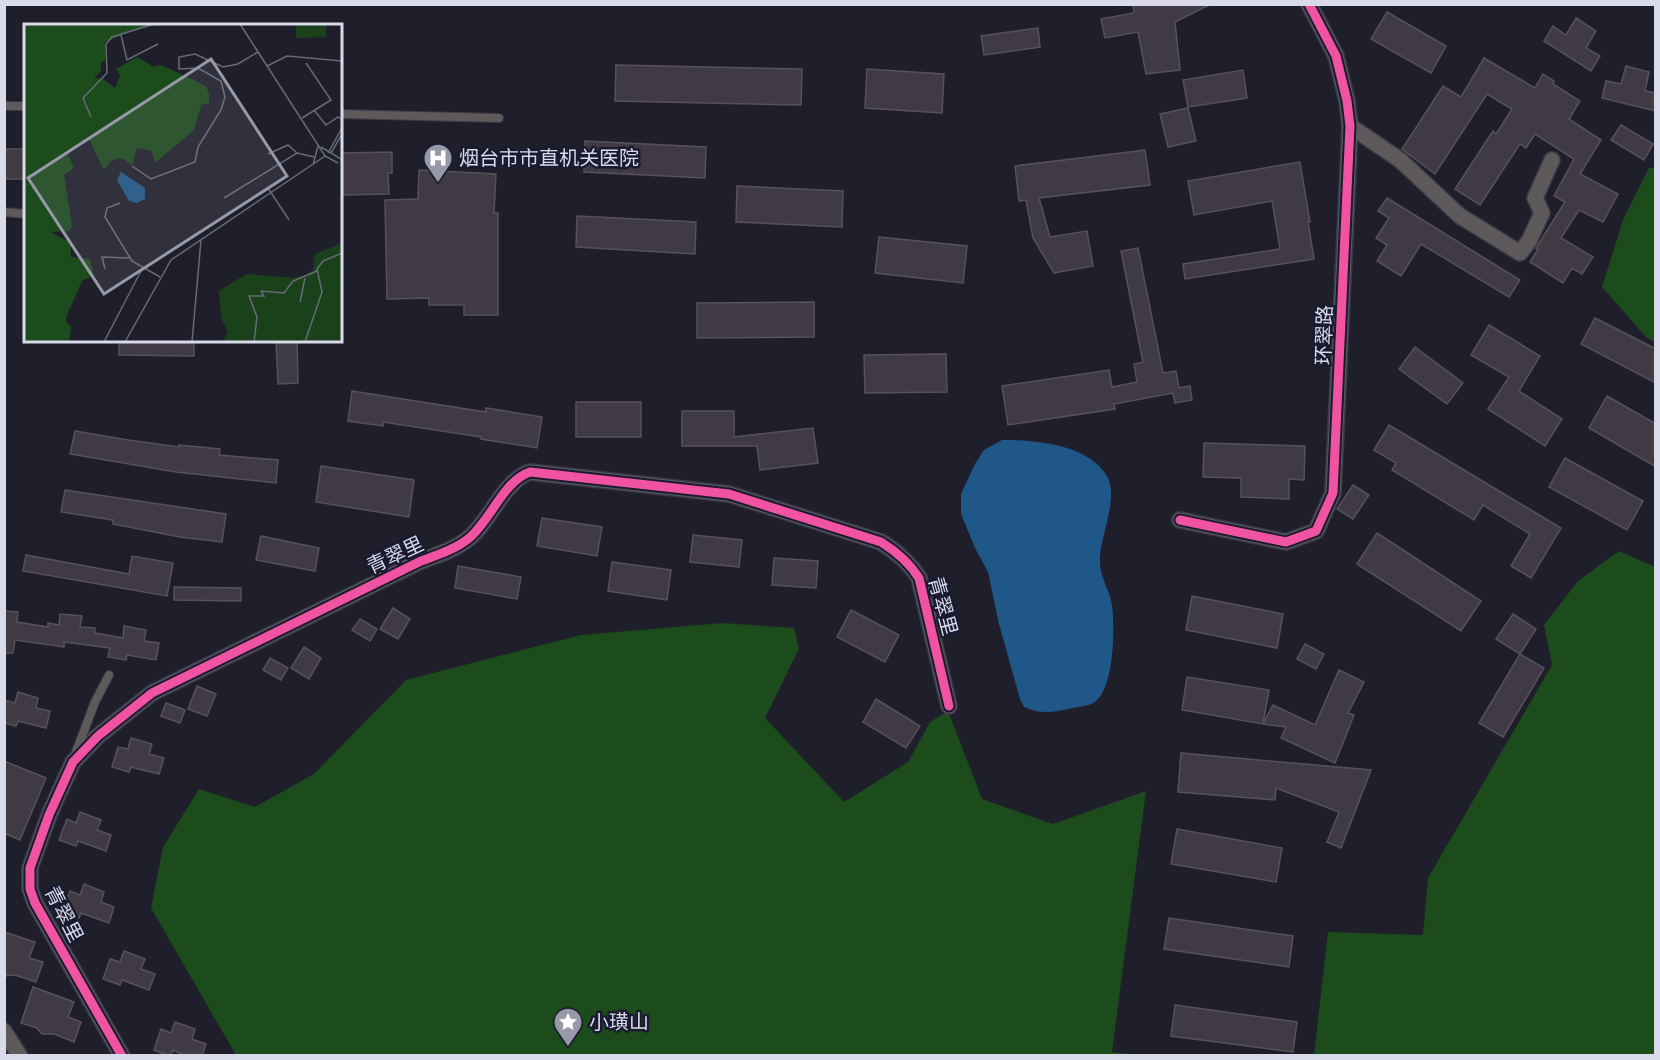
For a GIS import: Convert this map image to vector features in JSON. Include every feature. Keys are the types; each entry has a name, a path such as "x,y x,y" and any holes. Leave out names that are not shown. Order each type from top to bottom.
{"street":[{"name":"环翠路","path":"1180,520 1286,542 1316,531 1333,493 1350,126 1347,100 1336,56 1311,5"},
{"path":"1350,126 1400,160 1460,216 1520,253 1529,241 1542,213 1535,198 1552,160"},
{"name":"青翠里","path":"122,1056 35,903 30,889 32,861 49,815 73,762 98,736 152,693 421,561 452,550 480,527 514,482 522,475 530,472 729,494 881,542 895,550 909,563 919,578 949,706"},
{"path":"4,1031 20,1056"}],"lane":[{"path":"4,106 24,106"},
{"path":"342,114 498,118"},
{"path":"4,212 24,214"},
{"path":"73,762 95,702 110,675"}],"green space":[{"path":"1649,168 1656,168 1655,342 1646,337 1602,287 1623,220"},
{"path":"1619,551 1655,567 1655,1055 1314,1055 1328,932 1423,935 1428,878 1552,665 1544,625 1578,581"},
{"path":"723,623 794,628 799,649 765,718 844,802 908,762 930,722 948,711 982,799 1053,824 1146,791 1112,1052 1137,1055 236,1055 151,908 163,847 199,789 255,807 314,774 406,680 581,635"}],"water":[{"path":"1002,440 1045,443 1074,451 1098,465 1107,476 1110,485 1110,505 1100,557 1101,571 1112,605 1112,654 1103,691 1096,701 1090,704 1060,711 1043,712 1024,707 1020,699 999,624 988,572 961,514 961,494 975,464 984,450"}],"building":[{"path":"1133,4 1211,4 1175,22 1180,70 1146,74 1138,32 1105,38 1101,19 1134,13"},
{"path":"1387,12 1446,46 1431,73 1371,39"},
{"path":"1576,18 1596,31 1586,48 1600,56 1591,71 1544,41 1553,26 1566,35"},
{"path":"1038,28 1040,47 984,55 981,36"},
{"path":"1484,58 1535,88 1543,74 1554,81 1553,84 1580,101 1569,119 1601,140 1580,174 1618,194 1603,222 1579,210 1561,238 1593,257 1582,274 1572,268 1563,283 1530,262 1538,249 1536,248 1565,202 1554,196 1574,159 1535,134 1526,148 1520,144 1480,205 1455,189 1493,131 1496,134 1512,109 1487,94 1435,174 1402,149 1443,86 1461,97"},
{"path":"616,65 802,69 801,105 615,101"},
{"path":"1626,66 1649,72 1645,91 1656,93 1656,111 1602,98 1606,81 1621,84"},
{"path":"867,69 944,74 942,113 865,108"},
{"path":"1243,70 1247,98 1188,107 1183,80"},
{"path":"1188,108 1196,141 1168,147 1160,114"},
{"path":"1621,125 1653,144 1644,160 1611,140"},
{"path":"585,141 706,147 705,178 584,172"},
{"path":"4,149 24,149 24,179 4,179"},
{"path":"1145,150 1150,185 1039,198 1050,237 1087,231 1093,266 1054,273 1033,238 1026,200 1019,201 1015,166"},
{"path":"392,152 392,173 388,173 389,194 342,195 342,153"},
{"path":"1300,162 1314,259 1185,279 1183,264 1280,249 1272,201 1194,215 1188,181"},
{"path":"419,170 496,174 494,213 498,213 498,315 464,315 464,305 429,305 429,298 387,299 385,200 418,199"},
{"path":"737,186 843,191 842,227 736,222"},
{"path":"1387,198 1520,280 1509,297 1421,244 1401,276 1377,261 1387,245 1376,238 1389,218 1378,211"},
{"path":"577,216 696,222 695,254 576,247"},
{"path":"879,237 967,246 963,283 875,273"},
{"path":"1138,248 1163,373 1176,371 1179,388 1190,386 1192,400 1175,403 1173,393 1114,404 1115,409 1008,425 1002,386 1109,370 1112,387 1137,382 1134,364 1143,362 1121,251"},
{"path":"814,302 814,337 697,338 697,303"},
{"path":"1595,318 1656,349 1656,383 1581,344"},
{"path":"1489,325 1540,356 1519,391 1562,419 1545,446 1488,409 1509,377 1471,355"},
{"path":"119,342 194,343 194,356 119,355"},
{"path":"276,342 297,342 298,383 278,384"},
{"path":"1415,347 1463,383 1447,404 1399,369"},
{"path":"946,354 947,392 865,393 864,355"},
{"path":"352,391 486,412 486,408 542,417 537,448 383,422 383,426 348,421"},
{"path":"1607,396 1656,424 1656,467 1589,428"},
{"path":"576,402 641,402 641,437 576,437"},
{"path":"682,411 734,411 734,437 813,428 818,463 760,470 757,446 682,446"},
{"path":"1389,425 1561,528 1531,578 1511,566 1530,534 1483,505 1474,520 1392,470 1396,463 1374,450"},
{"path":"75,431 179,447 179,445 220,449 219,455 278,460 276,483 176,472 70,454"},
{"path":"1204,443 1305,446 1304,480 1289,479 1289,499 1241,497 1241,478 1203,477"},
{"path":"1565,458 1643,501 1627,530 1549,487"},
{"path":"321,466 414,480 409,517 316,502"},
{"path":"1353,485 1369,495 1353,519 1337,509"},
{"path":"65,490 226,514 222,542 180,537 113,524 113,520 61,512"},
{"path":"542,518 602,527 597,556 537,546"},
{"path":"1377,533 1481,601 1461,631 1357,564"},
{"path":"693,535 742,540 739,567 690,562"},
{"path":"261,536 319,548 315,571 256,560"},
{"path":"26,555 129,574 132,556 173,563 167,596 23,571"},
{"path":"774,558 818,561 816,588 772,585"},
{"path":"612,562 671,570 667,600 608,591"},
{"path":"458,566 521,577 517,599 455,588"},
{"path":"174,587 241,588 241,601 174,600"},
{"path":"1192,596 1283,614 1277,648 1186,630"},
{"path":"393,608 410,619 398,639 380,629"},
{"path":"851,610 899,635 885,662 837,637"},
{"path":"4,611 18,612 17,622 48,627 48,623 59,625 60,614 82,616 80,627 95,628 95,633 123,638 124,626 146,630 144,641 159,643 156,660 127,655 126,660 108,657 110,648 64,642 64,647 15,640 13,653 4,653"},
{"path":"1513,614 1536,629 1520,654 1496,639"},
{"path":"360,619 377,629 370,641 352,630"},
{"path":"1305,644 1324,654 1316,669 1297,659"},
{"path":"304,647 321,658 309,679 291,668"},
{"path":"1520,654 1544,668 1503,737 1479,723"},
{"path":"270,658 288,668 281,680 263,670"},
{"path":"1339,670 1364,682 1348,713 1354,715 1335,763 1281,738 1286,727 1263,724 1273,705 1315,725"},
{"path":"1187,677 1269,690 1263,724 1182,710"},
{"path":"197,686 216,694 207,716 188,709"},
{"path":"18,692 38,698 36,708 50,711 46,728 18,721 16,726 4,723 4,700 15,703"},
{"path":"876,699 920,726 906,748 863,722"},
{"path":"166,703 185,710 180,723 161,716"},
{"path":"131,738 152,744 149,754 164,758 159,774 131,767 129,772 112,767 118,747 128,749"},
{"path":"1181,753 1371,770 1341,848 1327,842 1339,812 1276,788 1275,800 1178,792"},
{"path":"4,761 46,778 20,840 4,833"},
{"path":"80,812 101,820 97,830 111,835 106,851 78,841 76,846 59,840 67,819 76,823"},
{"path":"1177,829 1282,848 1276,882 1171,864"},
{"path":"84,884 104,892 101,902 114,907 109,923 81,913 79,918 62,912 70,891 80,895"},
{"path":"1169,918 1293,936 1289,967 1164,949"},
{"path":"4,932 35,942 29,958 43,962 36,982 15,975 4,976"},
{"path":"124,951 145,959 141,969 155,974 149,990 122,980 120,985 103,979 110,959 120,962"},
{"path":"33,987 74,1002 68,1017 81,1022 74,1042 54,1034 42,1034 37,1028 21,1023"},
{"path":"1175,1005 1297,1022 1293,1052 1171,1036"},
{"path":"175,1022 195,1029 192,1039 206,1044 202,1056 187,1056 173,1050 170,1056 154,1050 161,1029 171,1033"}],"cycle path":[{"path":"1180,520 1286,542 1316,531 1333,493 1350,126 1347,101 1336,56 1309,4"},
{"path":"122,1056 35,903 30,889 30,868 49,815 73,762 98,736 152,693 421,561 463,543 476,532 512,484 530,472 729,494 881,542 902,558 919,578 949,706"}],"place":[{"name":"烟台市市直机关医院","path":"438,184"},
{"name":"小璜山","path":"568,1048"}]}
